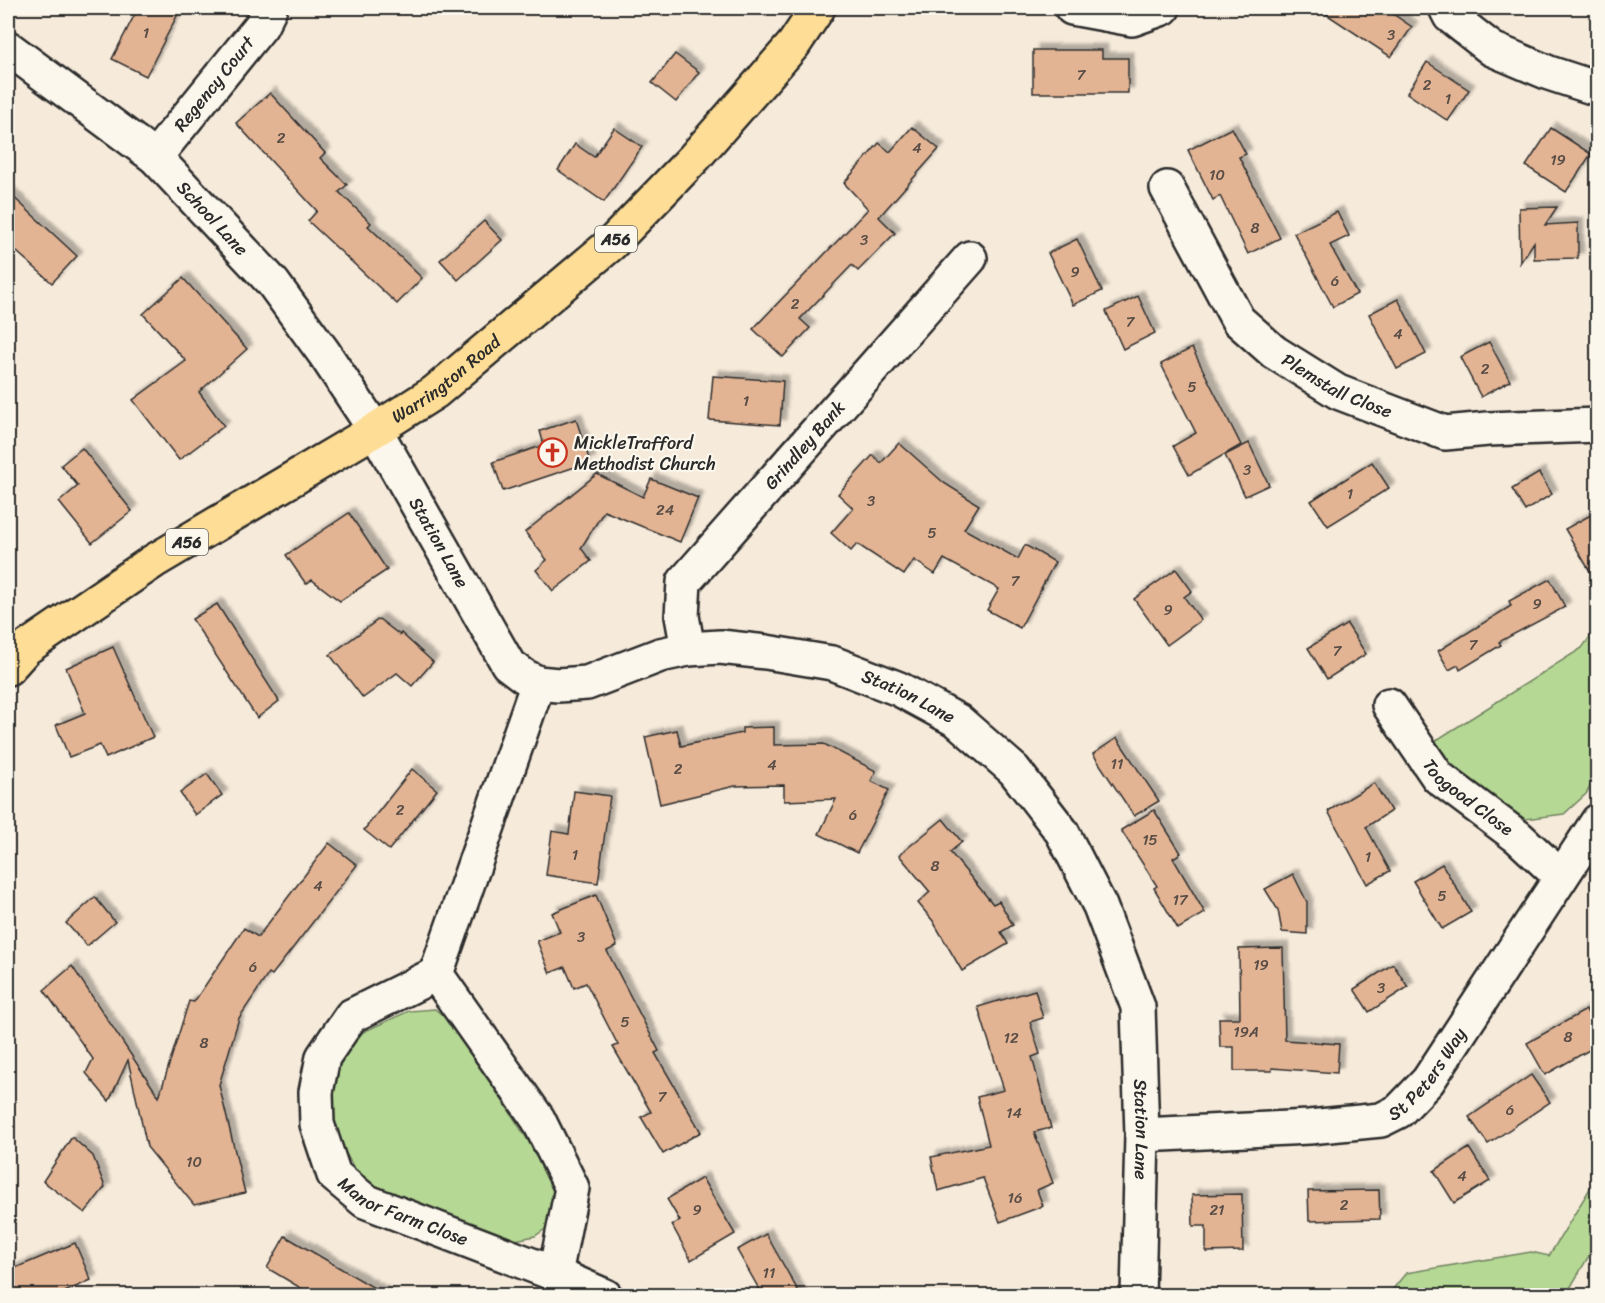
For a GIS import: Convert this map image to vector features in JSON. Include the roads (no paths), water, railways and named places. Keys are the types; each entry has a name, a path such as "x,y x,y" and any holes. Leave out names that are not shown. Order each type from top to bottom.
{"main road":[{"name":"Warrington Road","path":"8,668 26,648 154,561 435,392 611,244 694,158 779,62 818,8"}],"street":[{"name":"Regency Court","path":"155,157 261,26 270,8"},
{"path":"1072,8 1132,19 1163,8"},
{"path":"1446,8 1450,16 1492,49 1549,73 1598,89"},
{"name":"School Lane","path":"8,48 155,157 273,283 324,353 375,430"},
{"name":"Plemstall Close","path":"1167,188 1238,320 1274,352 1338,392 1445,433 1598,425"},
{"name":"Grindley Bank","path":"688,649 682,616 684,582 970,258"},
{"name":"Station Lane","path":"375,430 508,664 524,676 538,682 558,685 587,682 660,656 688,649 720,647 832,663 899,689 958,721 1014,770 1062,832 1100,906 1138,1007 1142,1136 1137,1296"},
{"path":"538,682 436,974 538,1119 572,1188 555,1274"},
{"name":"Toogood Close","path":"1389,705 1438,777 1518,837 1561,877"},
{"name":"St Peters Way","path":"1142,1136 1309,1127 1382,1120 1399,1111 1428,1081 1598,820"},
{"name":"Manor Farm Close","path":"436,974 351,1016 323,1057 316,1092 317,1124 334,1176 365,1201 555,1274 605,1296"}],"place":[{"name":"MickleTrafford Methodist Church","path":"553,453"}]}
